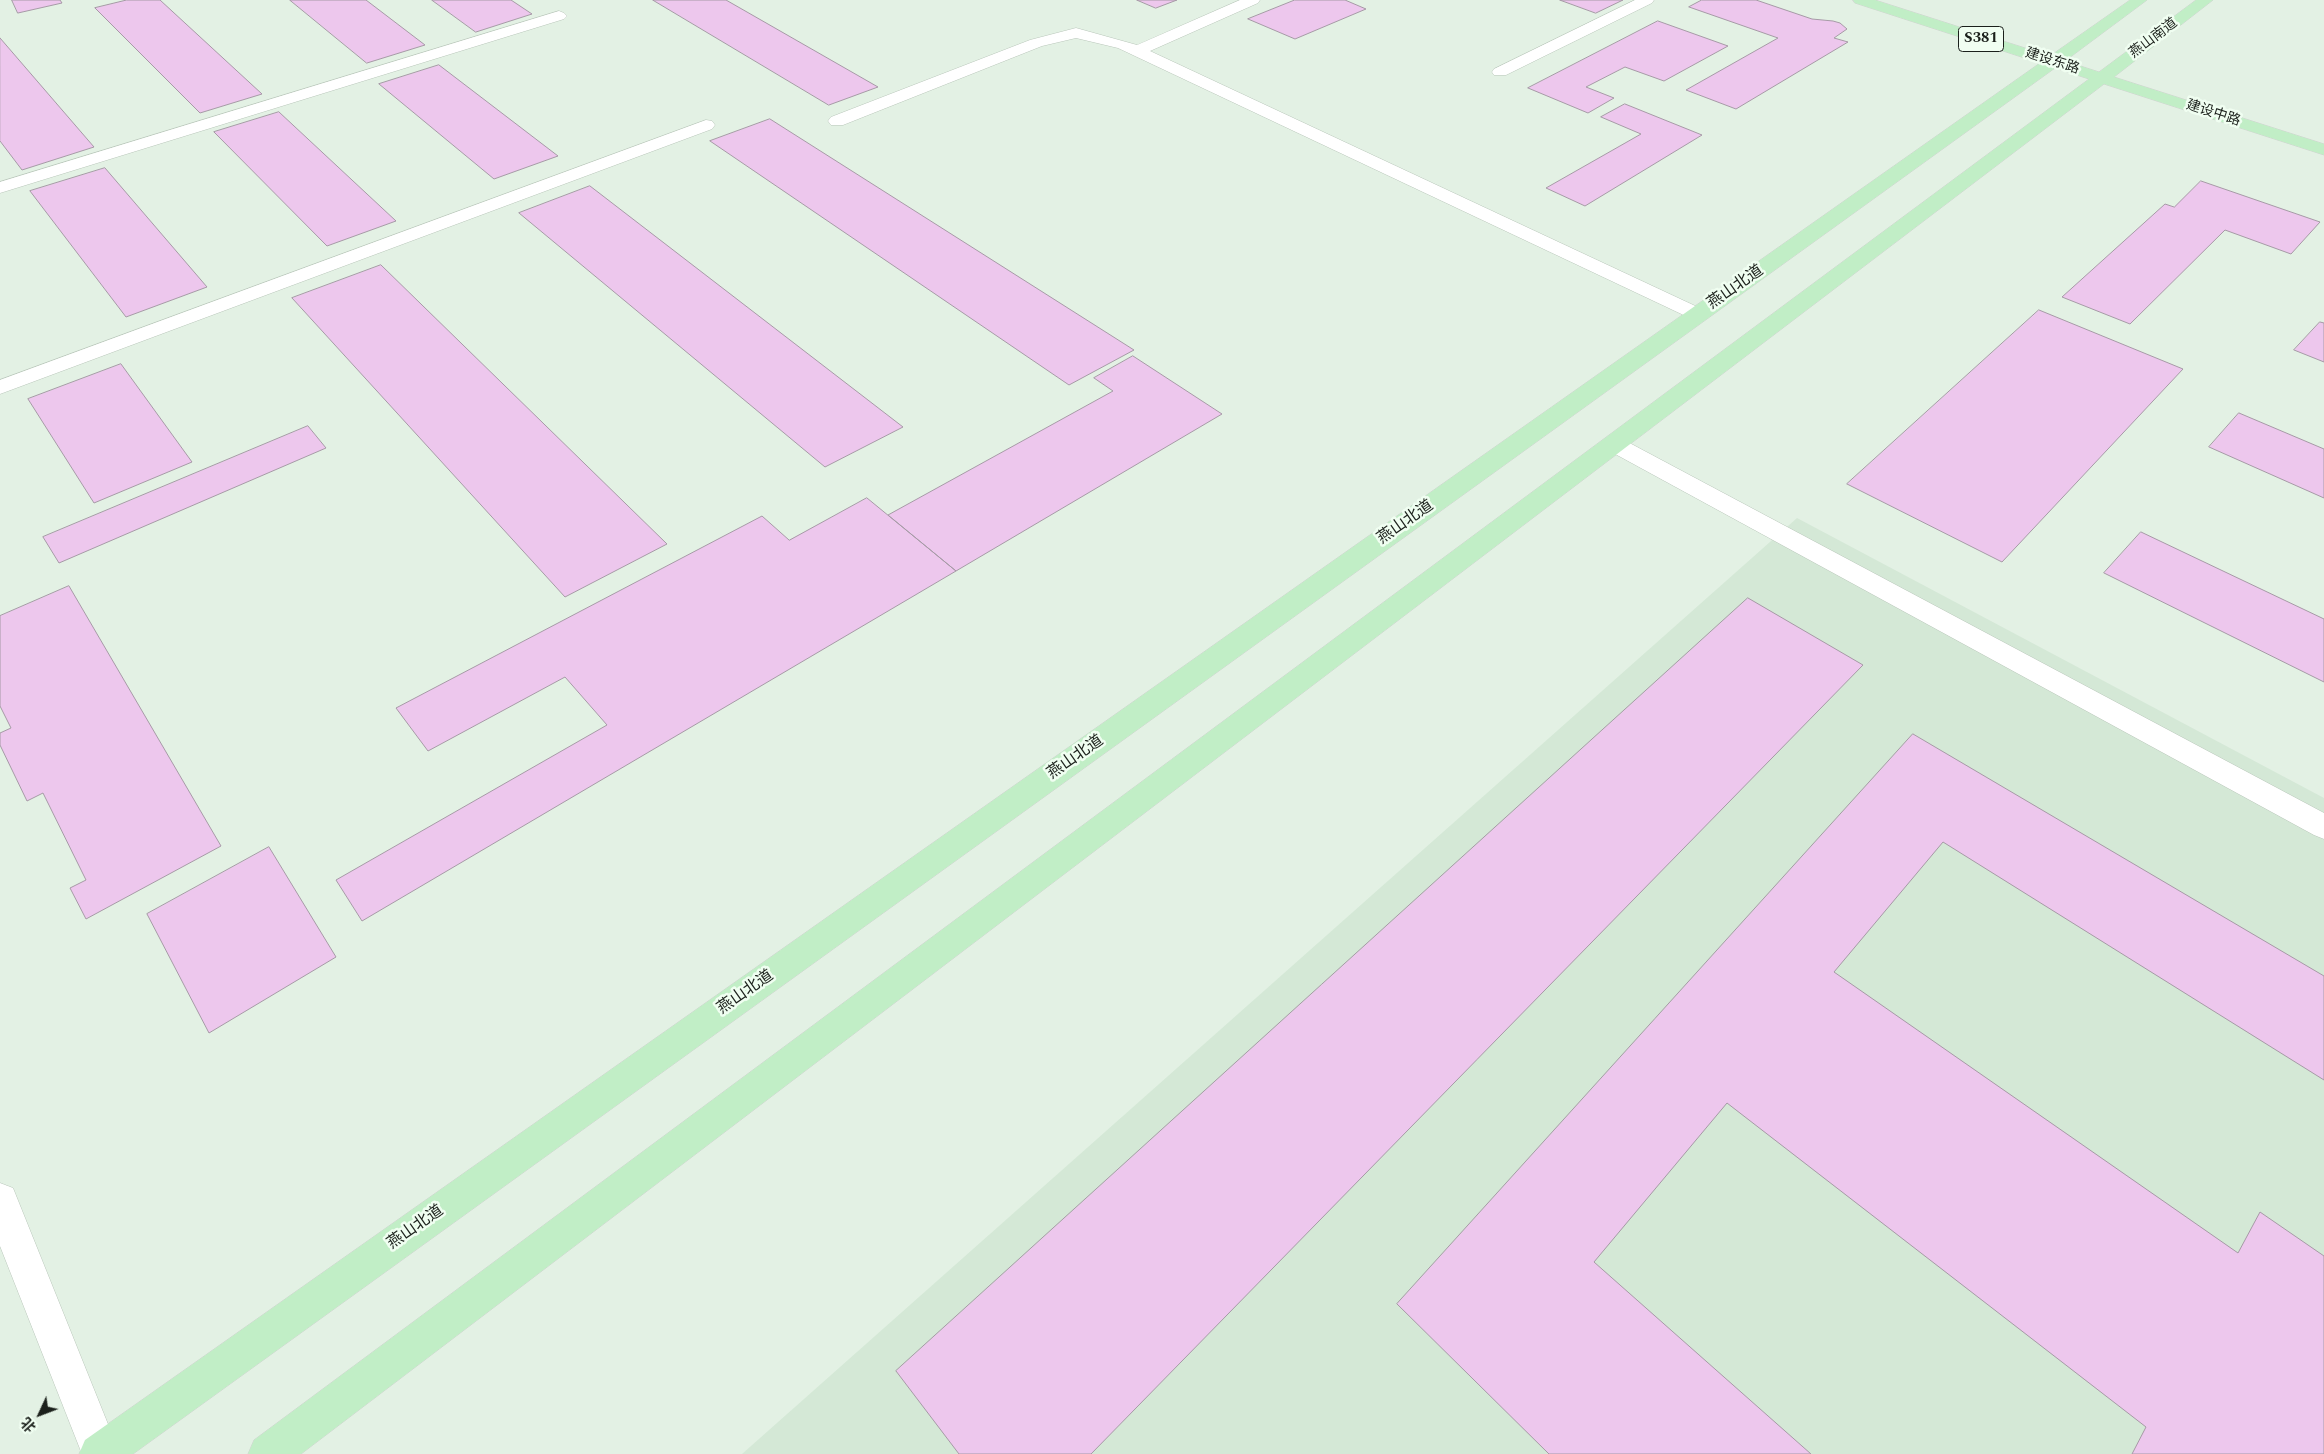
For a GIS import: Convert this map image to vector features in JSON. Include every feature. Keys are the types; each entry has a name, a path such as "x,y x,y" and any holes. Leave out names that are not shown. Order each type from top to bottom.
{"main road":[{"name":"建设东路","path":"1860,0 2058,52 2108,68"},
{"path":"2058,52 2140,0"},
{"name":"燕山南道","path":"2108,68 2206,0"},
{"name":"建设东路","path":"2058,52 2087,55"},
{"name":"燕山北道","path":"100,1453 1699,315 2058,52"},
{"path":"268,1454 1614,444 2108,68"},
{"name":"S381","path":"2108,68 2138,71"},
{"name":"建设中路","path":"2108,68 2324,150"}],"street":[{"path":"1137,51 1253,0"},
{"path":"1500,72 1647,0"},
{"path":"0,188 559,16"},
{"path":"836,121 1036,43 1076,33 1102,38 1137,51 1699,315"},
{"path":"0,387 706,126"},
{"path":"1614,444 2324,827"},
{"path":"0,1201 100,1453"}],"shaded area":[{"path":"1797,518 2324,798 2324,1454 742,1454"}],"building":[{"path":"12,0 60,0 62,3 18,13"},
{"path":"127,0 160,0 262,94 200,113 95,8"},
{"path":"290,0 366,0 425,45 367,63"},
{"path":"432,0 511,0 532,14 476,32"},
{"path":"653,0 726,0 878,87 829,105"},
{"path":"1137,0 1177,0 1156,8"},
{"path":"1295,0 1345,0 1366,9 1295,39 1248,19"},
{"path":"1560,0 1623,0 1596,13"},
{"path":"1702,0 1756,0 1812,19 1840,23 1847,29 1834,38 1848,42 1736,109 1686,90 1778,38 1689,7"},
{"path":"1658,21 1728,46 1664,81 1625,67 1586,87 1614,98 1588,113 1528,88"},
{"path":"0,38 94,147 22,170 0,141"},
{"path":"439,65 558,156 494,179 379,84"},
{"path":"1625,104 1702,135 1585,206 1546,188 1641,134 1601,117"},
{"path":"279,112 396,221 327,246 214,132"},
{"path":"770,119 1134,350 1069,385 710,141"},
{"path":"105,168 207,287 126,317 30,191"},
{"path":"2201,181 2320,222 2291,254 2225,230 2130,324 2062,297 2165,204 2174,207"},
{"path":"590,186 903,427 825,467 519,213"},
{"path":"381,265 667,544 565,597 292,298"},
{"path":"2039,310 2183,369 2002,562 1847,484"},
{"path":"2320,322 2324,323 2324,362 2294,350"},
{"path":"1133,356 1222,414 956,571 888,515 1113,391 1094,378"},
{"path":"121,364 192,462 94,503 28,399"},
{"path":"2239,413 2324,449 2324,498 2209,447"},
{"path":"308,426 326,448 59,563 43,537"},
{"path":"867,498 956,571 362,921 336,880 607,725 565,677 428,751 396,708 762,516 789,540"},
{"path":"2141,532 2324,619 2324,682 2104,573"},
{"path":"69,586 221,846 86,919 70,888 86,880 43,793 27,801 0,745 0,733 11,728 0,706 0,616"},
{"path":"1748,598 1863,665 1091,1454 959,1454 896,1371"},
{"path":"1913,734 2324,976 2324,1080 1943,842 1834,972 2238,1253 2260,1212 2324,1256 2324,1454 2132,1454 2146,1427 1727,1103 1594,1262 1811,1454 1549,1454 1397,1304"},
{"path":"269,847 336,957 209,1033 147,914"}]}
